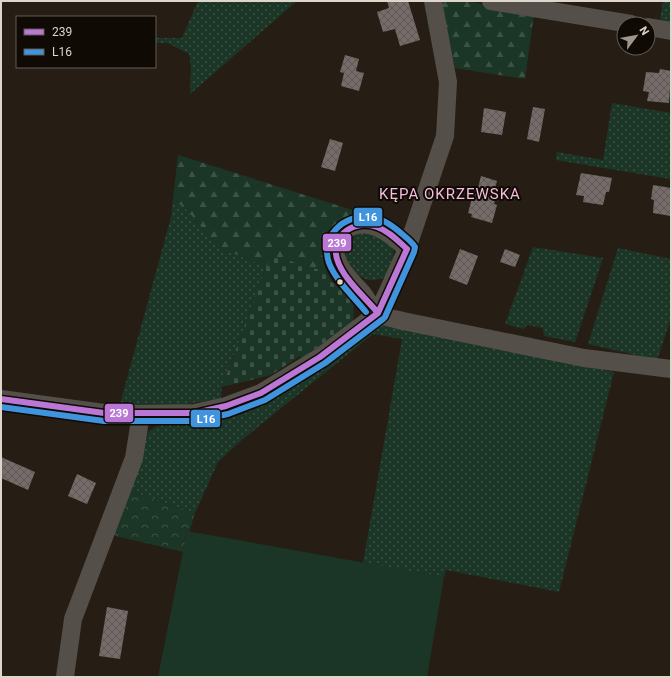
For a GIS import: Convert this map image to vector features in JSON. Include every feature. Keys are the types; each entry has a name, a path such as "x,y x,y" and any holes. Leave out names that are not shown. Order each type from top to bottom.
{"street":[{"path":"1,399 104,412 141,414 195,412 226,406 261,394 320,357 378,313 407,250 445,136 448,82 432,1"},
{"path":"490,1 616,22"},
{"path":"656,28 671,30"},
{"path":"407,250 392,234 377,227 361,224 350,227 341,234 336,241 336,254 341,269 378,313 403,321 584,358 671,368"},
{"path":"65,677 73,619 134,458 141,414"}],"green space":[{"path":"198,1 297,1 190,94 191,66 189,54 168,43 156,43 156,38 182,38"},
{"path":"442,1 466,1 534,14 525,79 455,68 440,5"},
{"path":"663,1 671,1 671,23 660,20"},
{"path":"612,103 671,113 670,179 556,160 557,152 603,160"},
{"path":"178,155 365,214 347,219 332,227 323,240 323,259 328,275 336,286 354,298 302,358 301,356 236,349 266,267 218,247 187,210 173,199"},
{"path":"173,199 187,210 218,247 266,267 222,387 221,399 164,407 120,404 171,217"},
{"path":"360,233 378,237 393,247 394,259 388,276 376,280 363,278 354,270 348,261 344,252 344,247 349,240"},
{"path":"533,247 603,258 575,342 544,336 543,328 527,325 524,329 505,324"},
{"path":"618,248 671,259 671,318 657,360 588,344"},
{"path":"271,255 326,272 334,285 354,298 353,323 302,358 300,356 271,375 222,387"},
{"path":"385,323 614,372 559,592 446,570 444,577 363,563 402,339 373,334 243,439 218,462 195,513 128,490 148,432 160,424 193,423 290,388 370,328"},
{"path":"128,490 195,513 183,552 112,535"},
{"path":"187,531 444,577 427,677 158,677"}],"building":[{"path":"387,1 408,1 420,40 400,46 395,29 383,32 377,12 389,8"},
{"path":"345,55 359,59 356,71 364,73 359,91 341,86 344,73 340,72"},
{"path":"660,69 671,71 669,103 647,101 649,92 643,91 646,72 659,73"},
{"path":"533,107 545,109 539,142 527,139"},
{"path":"484,108 506,112 502,135 481,132"},
{"path":"330,139 343,143 335,171 321,167"},
{"path":"581,173 612,178 609,192 606,192 603,205 583,202 584,196 576,195"},
{"path":"481,176 497,181 493,197 496,198 494,204 497,205 492,223 471,217 472,214 468,213 474,191 477,192"},
{"path":"653,185 671,188 671,216 653,213 654,200 651,199"},
{"path":"460,249 478,256 467,285 449,278"},
{"path":"505,249 520,255 515,267 500,262"},
{"path":"1,457 35,472 28,490 1,478"},
{"path":"77,474 96,483 87,504 68,496"},
{"path":"107,607 128,611 120,659 99,656"}],"transit line":[{"name":"L16","path":"366,312 332,270 327,253 328,244 336,229 343,223 360,217 370,217 387,223 408,239 415,247 385,317"},
{"name":"239","path":"378,313 344,274 337,259 337,242 346,231 353,227 369,225 377,227 393,236 407,249"},
{"name":"239","path":"1,399 104,413 195,413 226,406 261,393 320,357 378,313 407,249"},
{"name":"L16","path":"1,407 104,421 195,421 228,414 265,400 325,363 383,319"}],"district":[{"name":"KĘPA OKRZEWSKA","path":"450,194"}]}
